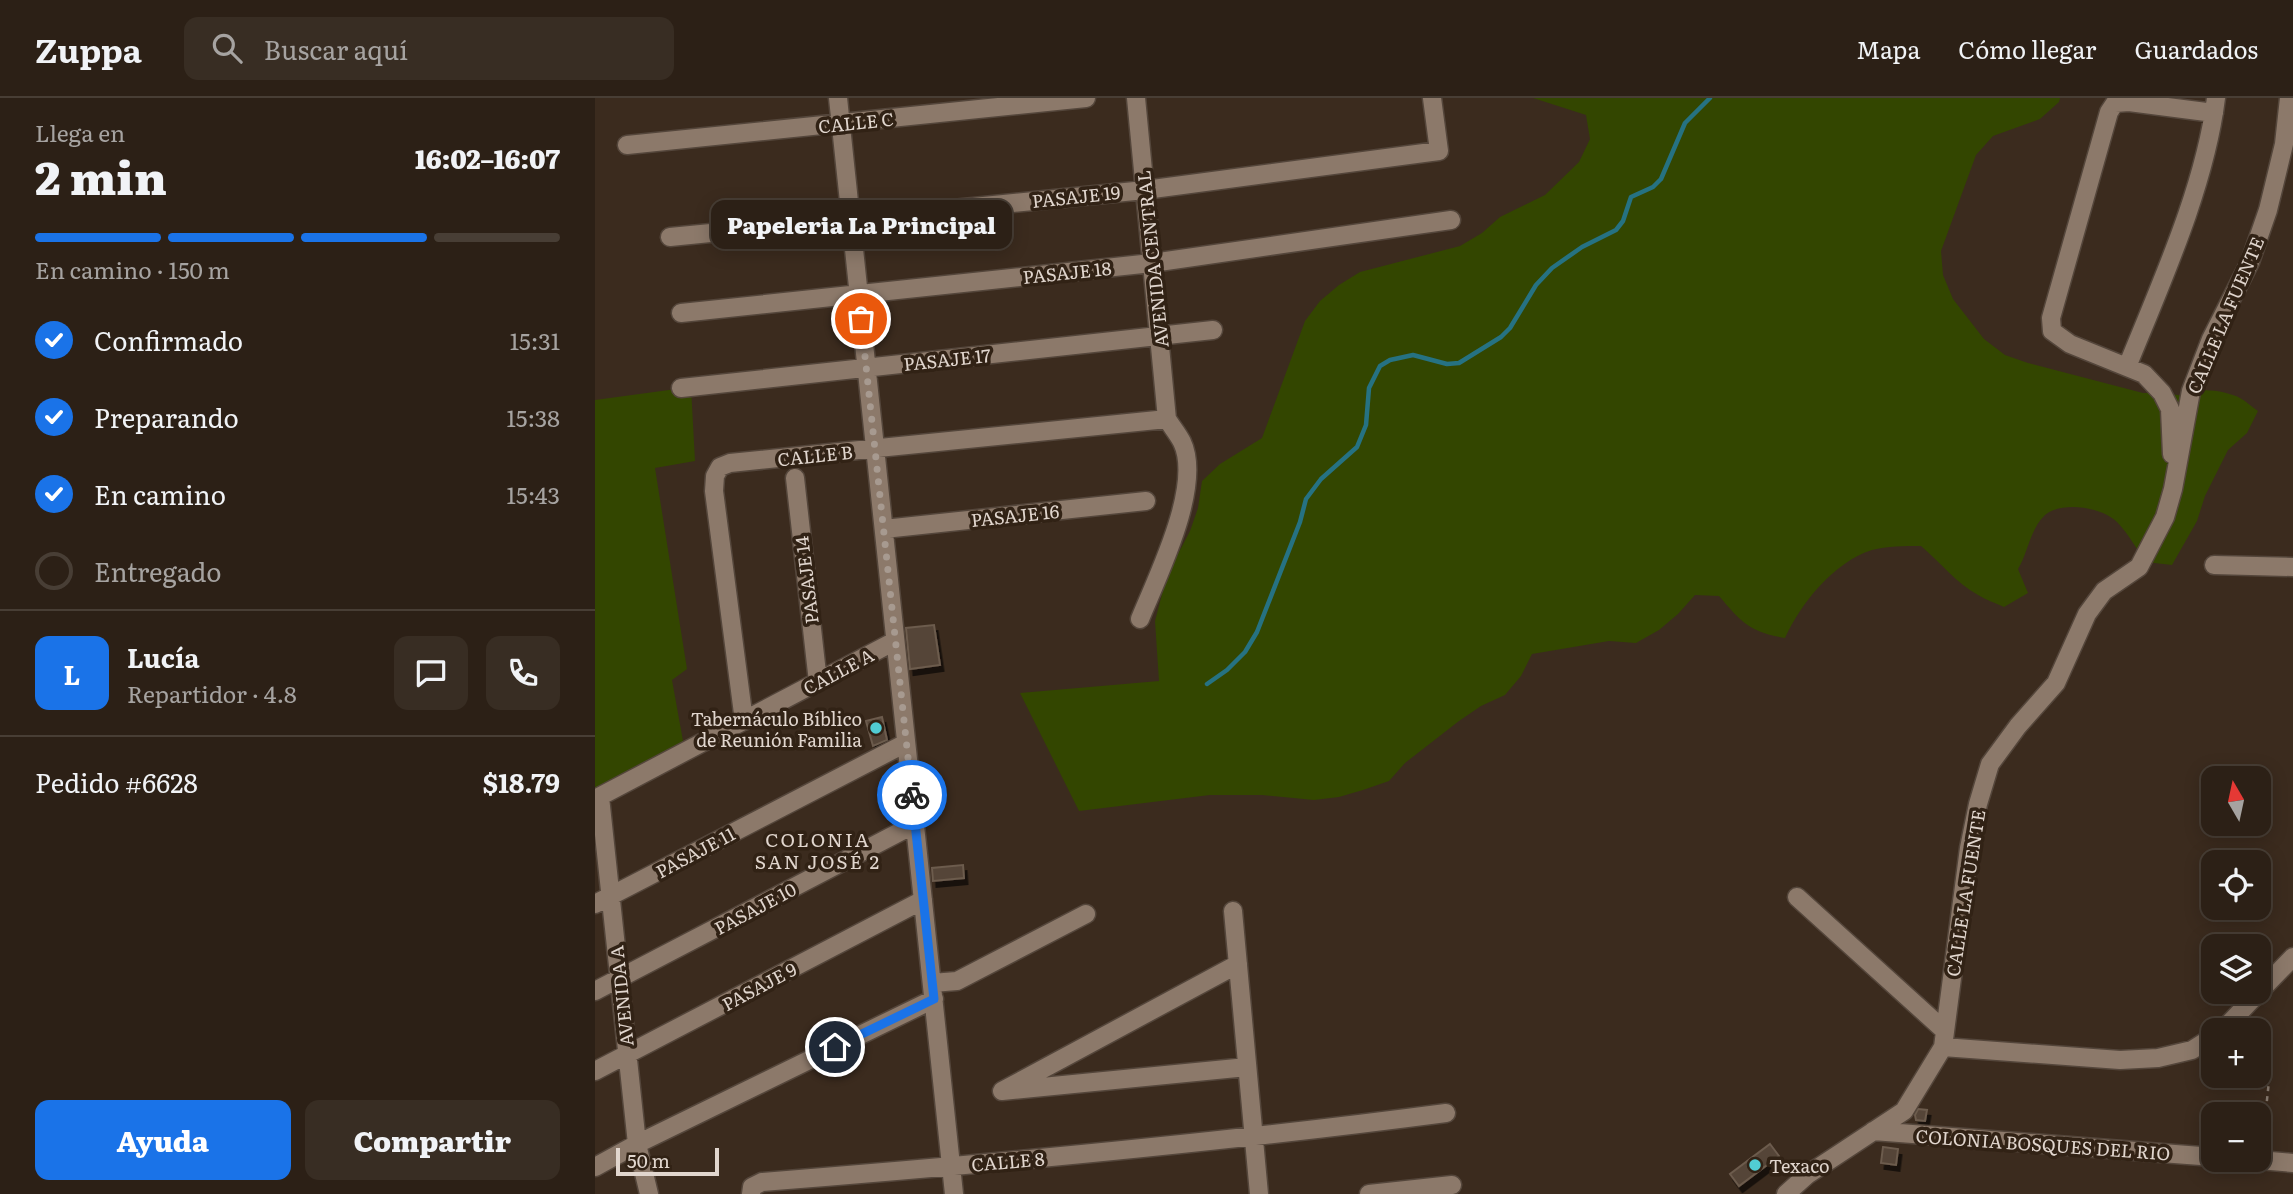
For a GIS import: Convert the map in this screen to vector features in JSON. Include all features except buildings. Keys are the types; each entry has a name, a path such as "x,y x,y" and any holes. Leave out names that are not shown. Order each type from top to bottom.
{"street":[{"path":"838,98 954,1194"},
{"name":"CALLE C","path":"627,145 1086,98"},
{"name":"AVENIDA CENTRAL","path":"1136,98 1167,419"},
{"name":"PASAJE 19","path":"670,237 1145,190 1439,151 1431,98"},
{"name":"CALLE LA FUENTE","path":"1786,1194 1807,1175 1904,1111 1944,1039 1969,848 1990,764 2018,726 2056,683 2087,614 2104,591 2139,567 2165,517 2173,489 2191,391 2211,339 2250,262 2268,210 2284,144 2289,98"},
{"path":"2127,367 2164,276 2205,158 2215,106 2115,103 2109,112 2051,318 2052,331 2070,344 2144,374 2162,393 2170,409 2173,489"},
{"name":"PASAJE 18","path":"681,313 1152,263 1451,220"},
{"name":"PASAJE 17","path":"681,388 1213,330"},
{"path":"1140,619 1185,500 1187,471 1183,444 1167,419"},
{"name":"CALLE B","path":"744,721 714,491 717,471 730,463 1167,419"},
{"name":"PASAJE 14","path":"795,478 818,682"},
{"name":"PASAJE 16","path":"884,529 1146,501"},
{"path":"2214,565 2293,567"},
{"name":"CALLE A","path":"597,798 895,641"},
{"name":"PASAJE 11","path":"603,900 906,743"},
{"name":"AVENIDA A","path":"597,798 603,900 619,978 637,1144 649,1194"},
{"name":"PASAJE 10","path":"595,991 915,824"},
{"path":"1797,897 1944,1039 2120,1060 2158,1058 2192,1050 2201,1044"},
{"name":"PASAJE 9","path":"595,1071 923,900"},
{"path":"1233,911 1259,1194"},
{"path":"595,1167 1086,914"},
{"path":"2271,980 2293,957"},
{"path":"1238,964 1002,1091 1247,1068"},
{"path":"2234,1018 2248,1004"},
{"name":"CALLE 8","path":"757,1188 1253,1138 1446,1113"},
{"name":"COLONIA BOSQUES DEL RIO","path":"1873,1131 2201,1156"},
{"path":"2271,1161 2293,1163"},
{"path":"1370,1194 1452,1185"}],"green space":[{"path":"1533,98 2060,98 2040,119 1993,136 1976,155 1941,251 1943,275 1953,299 1984,339 2005,355 2143,393 2185,396 2204,390 2227,393 2242,399 2258,411 2247,433 2228,450 2205,496 2197,521 2172,565 2146,562 2129,536 2110,517 2092,510 2071,507 2052,511 2040,521 2018,569 2028,593 2004,607 1970,590 1921,546 1872,550 1845,564 1820,585 1800,611 1785,638 1763,633 1747,625 1719,596 1695,595 1659,630 1636,643 1609,641 1532,654 1521,676 1505,695 1481,706 1459,721 1405,763 1389,781 1363,790 1314,800 1262,795 1210,795 1079,811 1020,693 1159,681 1155,621 1167,575 1190,531 1198,508 1202,481 1220,464 1262,438 1305,321 1320,301 1360,272 1460,246 1482,233 1500,217 1545,195 1579,162 1590,139 1586,115"},
{"path":"691,387 695,461 655,468 687,669 672,680 685,752 595,799 595,400"}],"waterway":[{"path":"1207,684 1227,670 1245,652 1257,632 1300,522 1306,499 1321,479 1357,447 1366,425 1369,388 1380,366 1390,360 1413,355 1447,364 1459,363 1501,337 1510,328 1536,285 1552,268 1582,247 1616,230 1623,221 1631,197 1653,187 1661,179 1685,123 1710,98"}],"way so far":[{"path":"861,319 912,795"}],"place":[{"name":"Papeleria La Principal","path":"861,319"},
{"name":"Tabernáculo Bíblico de Reunión Familia","path":"876,728"},
{"name":"Texaco","path":"1755,1165"}],"district":[{"name":"COLONIA SAN JOSÉ 2","path":"818,850"}],"route":[{"path":"835,1047 934,999 912,795"}]}
